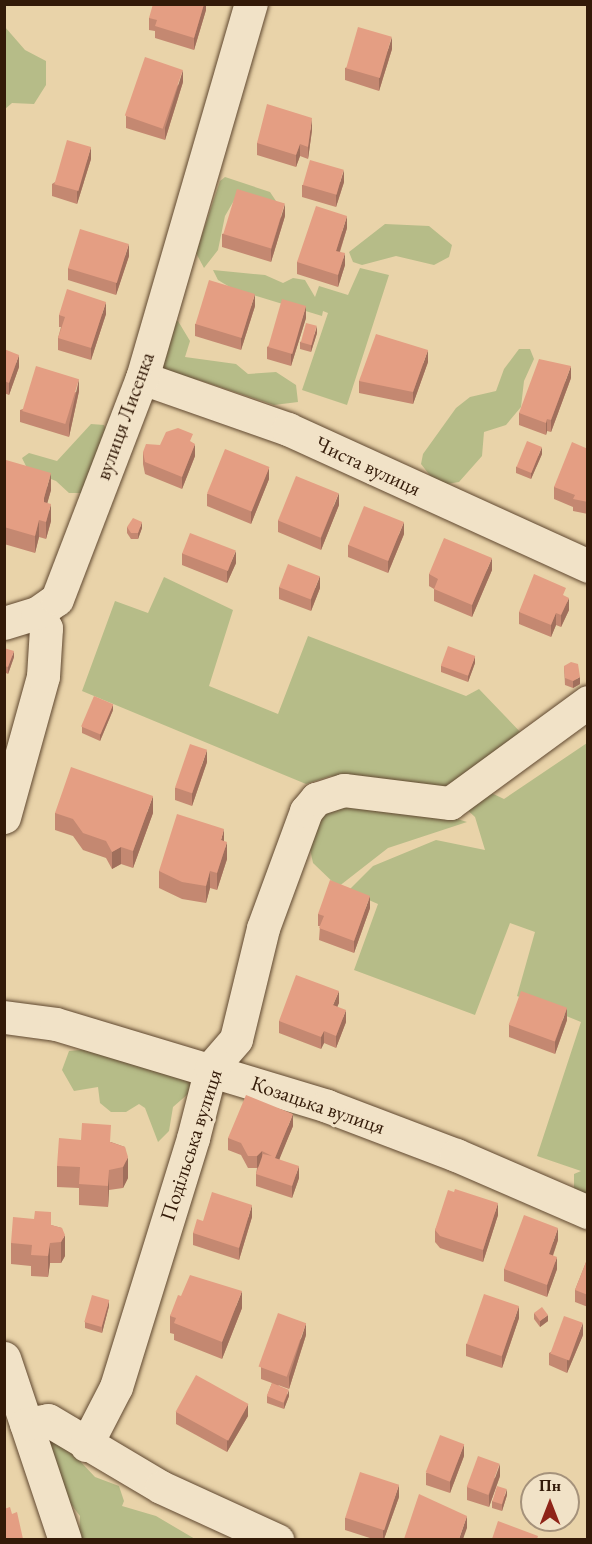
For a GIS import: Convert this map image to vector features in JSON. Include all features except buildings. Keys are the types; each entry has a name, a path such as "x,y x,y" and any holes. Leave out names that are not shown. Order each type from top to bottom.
{"street":[{"name":"вулиця Лисенка","path":"37,613 57,599 142,378 251,4"},
{"name":"Чиста вулиця","path":"142,378 288,429 588,566"},
{"path":"4,623 37,613 46,628 44,676 4,817"},
{"name":"Подільська вулиця","path":"86,1445 116,1387 193,1138 211,1068 236,1039 263,928 306,811 316,799 344,790 450,803 588,702"},
{"name":"Козацька вулиця","path":"4,1017 56,1024 211,1068 349,1114 588,1212"},
{"path":"4,1358 65,1539"},
{"path":"26,1425 48,1420 86,1445 161,1487 277,1539"}],"green space":[{"path":"5,27 25,50 46,61 46,85 34,104 12,103 5,109"},
{"path":"225,177 270,192 278,204 236,197 225,216 218,250 204,268 196,253 220,181"},
{"path":"385,224 429,226 452,245 449,257 434,265 396,256 362,265 353,262 349,252"},
{"path":"360,268 389,275 347,405 302,390 328,313 323,311 322,316 233,289 218,280 213,270 265,275 283,283 293,278 305,280 315,297 319,286 348,295"},
{"path":"173,321 178,321 190,341 185,357 236,364 248,374 276,372 296,385 298,402 274,405 199,380 165,373 157,358"},
{"path":"519,349 530,349 534,359 524,381 521,407 506,425 484,432 482,456 459,482 447,484 432,478 421,464 423,454 456,408 470,397 496,391 504,369"},
{"path":"91,424 104,425 106,430 86,493 69,493 56,481 28,470 22,458 29,453 57,461"},
{"path":"164,577 233,610 209,686 278,714 308,636 466,696 479,689 526,738 437,791 405,790 331,776 306,784 82,691 115,601 148,613"},
{"path":"587,743 587,1204 574,1190 574,1174 581,1171 537,1156 581,1022 517,996 535,932 510,923 475,1015 354,970 378,904 348,891 373,866 436,840 485,850 475,817 463,806 485,790 504,799"},
{"path":"316,799 432,811 467,822 388,848 338,887 313,863 308,840"},
{"path":"92,1049 186,1069 196,1087 173,1107 169,1131 158,1142 145,1108 139,1104 126,1112 111,1112 100,1103 98,1087 74,1091 62,1070 69,1051"},
{"path":"48,1441 63,1443 95,1477 119,1486 124,1501 122,1506 156,1516 195,1539 79,1539 80,1516 67,1499"}]}
